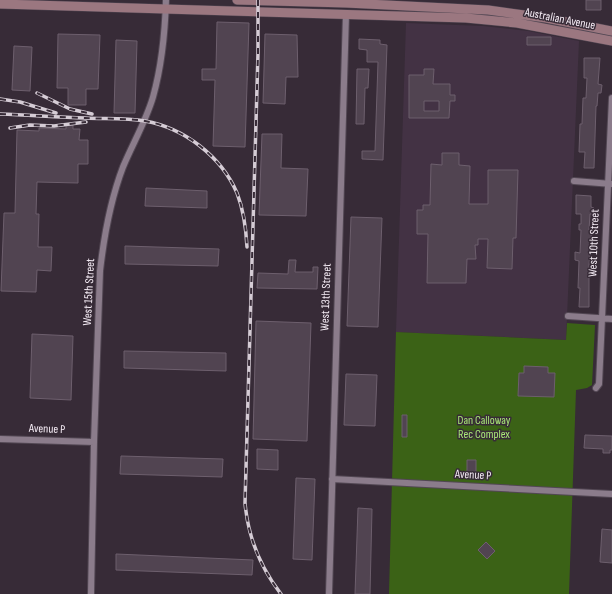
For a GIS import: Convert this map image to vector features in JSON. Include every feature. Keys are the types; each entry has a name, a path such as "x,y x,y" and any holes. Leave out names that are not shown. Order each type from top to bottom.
{"main road":[{"name":"Australian Avenue","path":"237,0 346,1 488,10 553,19 612,31"},
{"name":"West 13th Street","path":"346,1 346,14"},
{"name":"Australian Avenue","path":"0,4 166,4 486,20 551,29 612,41"}],"street":[{"name":"West 15th Street","path":"91,594 94,442 102,247 114,193 144,121 160,70 166,4"},
{"name":"West 13th Street","path":"329,594 346,14"},
{"name":"West 10th Street","path":"596,388 599,384 610,184 612,98"},
{"path":"574,181 610,184"},
{"path":"568,316 612,319"},
{"name":"Avenue P","path":"0,439 94,442"},
{"name":"Avenue P","path":"332,479 612,494"}],"shaded area":[{"path":"406,23 483,26 528,31 579,41 566,340 396,332"}],"green space":[{"name":"Dan Calloway Rec Complex","path":"567,323 595,325 592,385 587,388 576,390 569,594 389,594 396,332 566,340"}],"building":[{"path":"586,0 601,0 601,10 586,10"},
{"path":"217,22 249,23 245,147 213,146 215,80 202,80 202,69 216,69"},
{"path":"58,34 100,35 98,89 86,89 86,105 68,105 68,88 57,88"},
{"path":"265,34 297,35 298,77 286,77 285,104 263,103"},
{"path":"527,37 551,37 551,45 527,45"},
{"path":"359,39 380,40 380,44 387,45 383,160 362,159 362,151 375,151 378,62 367,62 367,50 359,49"},
{"path":"116,40 137,41 135,113 114,113"},
{"path":"14,46 32,47 30,91 12,90"},
{"path":"584,58 600,58 598,84 602,85 601,93 598,93 596,106 594,168 584,168 585,152 579,152 583,98 586,98 587,78 584,78"},
{"path":"357,69 369,69 368,88 365,88 364,124 356,124"},
{"path":"424,69 434,69 433,84 450,84 450,95 455,95 455,101 450,101 449,118 409,118 409,75 424,75","holes":["424,101 439,101 439,111 424,111"]},
{"path":"66,124 73,125 73,129 80,129 79,140 88,140 88,164 78,164 78,183 37,182 36,214 39,214 38,247 52,247 51,271 37,270 36,292 1,291 4,213 15,213 17,130 39,131 39,128 66,129"},
{"path":"262,134 282,134 281,168 308,169 306,216 259,215"},
{"path":"442,153 459,153 459,165 470,166 469,204 488,204 488,170 518,170 516,238 513,238 512,269 487,268 488,239 478,239 478,245 475,245 476,259 467,259 466,283 427,283 428,234 417,234 417,210 423,210 423,205 430,205 431,164 442,165"},
{"path":"146,188 207,191 207,208 145,206"},
{"path":"576,195 591,196 591,207 594,208 594,214 590,214 589,230 592,230 589,265 589,307 579,307 579,261 575,260 575,252 580,253 581,230 579,230 579,224 581,224 581,214 576,214"},
{"path":"351,217 382,218 378,327 347,326"},
{"path":"125,246 219,249 218,266 125,264"},
{"path":"289,260 296,260 295,272 313,272 313,267 318,267 317,289 257,288 258,273 288,274"},
{"path":"256,321 311,323 307,441 253,439"},
{"path":"32,334 73,336 71,400 30,398"},
{"path":"124,351 226,353 226,371 124,368"},
{"path":"524,366 548,367 548,373 555,373 554,397 518,396 519,373 524,373"},
{"path":"346,374 377,375 375,426 344,425"},
{"path":"402,415 407,415 407,437 402,437"},
{"path":"585,435 612,436 612,450 610,450 610,453 603,453 603,449 584,448"},
{"path":"257,449 278,450 278,470 257,469"},
{"path":"121,456 223,459 222,477 120,474"},
{"path":"467,460 476,460 476,478 467,478"},
{"path":"296,478 315,479 312,560 293,559"},
{"path":"358,508 372,509 370,594 355,594"},
{"path":"602,529 612,530 612,563 600,562"},
{"path":"486,542 495,551 487,559 478,550"},
{"path":"116,554 253,560 252,575 116,570"}],"railway":[{"path":"258,0 258,53 245,503 249,528 256,551 267,573 281,594"},
{"path":"37,93 70,109 92,114"},
{"path":"0,99 20,102 56,113"},
{"path":"0,114 138,120 174,130 200,146 221,167 230,180 237,193 243,213 247,247"},
{"path":"10,128 30,125 54,126 86,122"}]}
